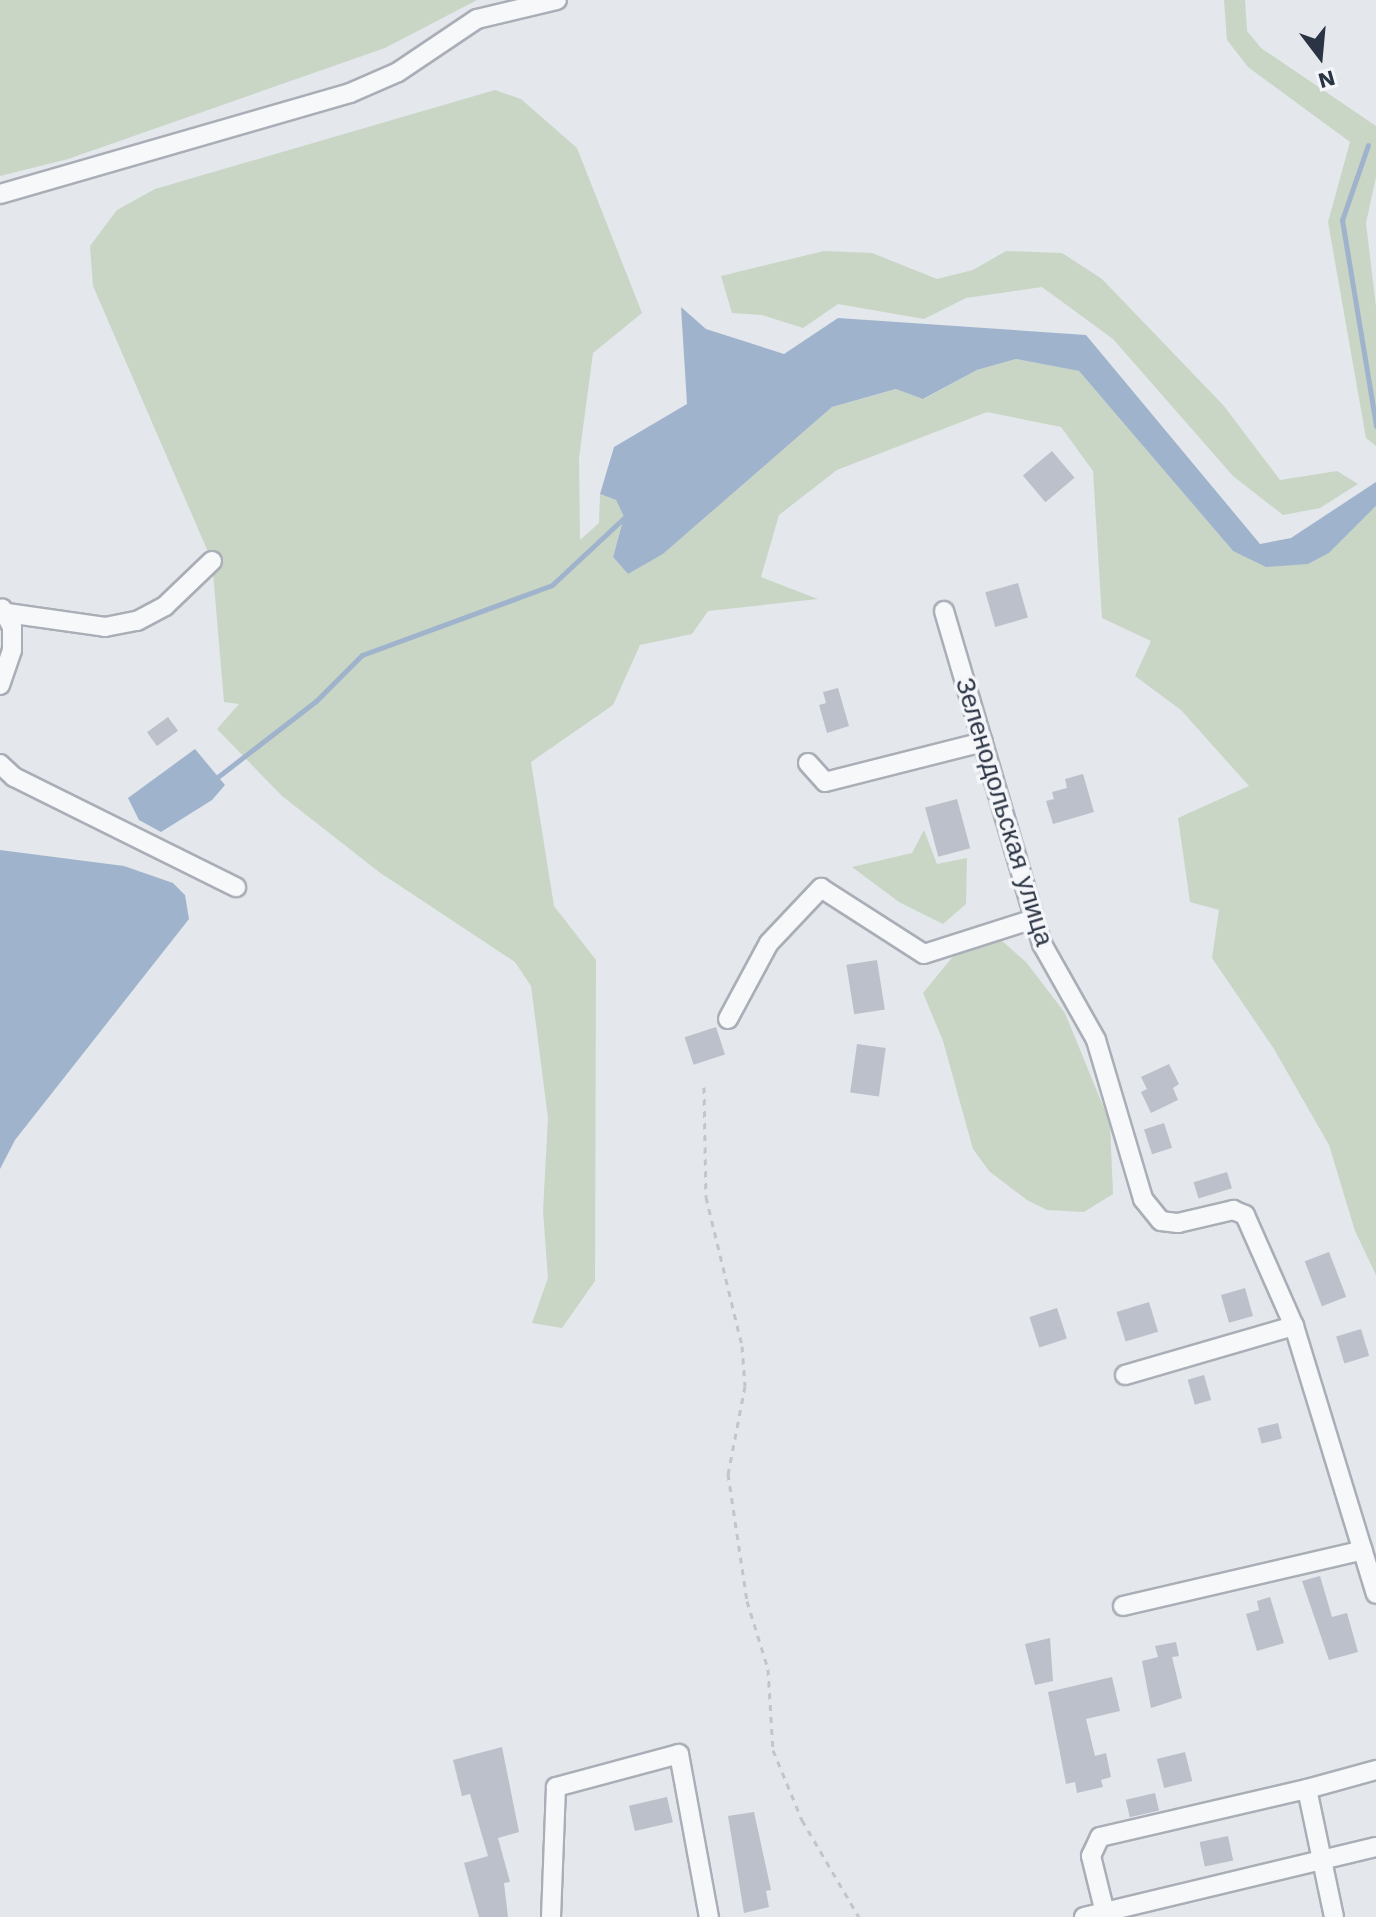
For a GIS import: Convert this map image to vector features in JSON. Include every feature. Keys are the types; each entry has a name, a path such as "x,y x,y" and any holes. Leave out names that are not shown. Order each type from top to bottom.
{"street":[{"path":"0,194 350,93 398,72 477,19 557,0"},
{"path":"2,610 105,627 137,621 165,606 212,561"},
{"path":"0,685 12,650 12,627 2,610"},
{"name":"Зеленодольская улица","path":"944,611 1034,919 1050,964 1096,1040 1150,1212 1178,1223 1233,1210 1245,1215 1294,1326 1376,1594"},
{"path":"808,763 825,782 983,742"},
{"path":"0,764 14,777 236,887"},
{"path":"728,1019 769,943 821,888 924,954 1034,919"},
{"path":"1125,1375 1294,1326"},
{"path":"1123,1606 1363,1550"},
{"path":"551,1917 556,1787 679,1754 709,1917"},
{"path":"1105,1915 1091,1856 1100,1837 1376,1770"},
{"path":"1307,1789 1334,1917"},
{"path":"1084,1917 1105,1915 1376,1847"}],"path":[{"path":"704,1087 706,1197 742,1346 745,1386 728,1474 747,1601 768,1669 773,1750 802,1820 859,1917"}],"green space":[{"path":"0,0 477,0 385,48 68,159 0,176"},
{"path":"1224,0 1245,0 1247,31 1261,48 1376,126 1376,177 1366,223 1376,307 1376,446 1366,438 1328,222 1350,142 1248,67 1227,40"},
{"path":"495,90 521,99 577,148 642,313 593,353 579,458 580,540 599,523 600,494 616,500 624,517 613,557 628,574 663,554 832,407 897,389 924,399 977,370 1016,359 1079,371 1233,551 1308,564 1329,553 1376,506 1376,1275 1355,1231 1329,1145 1274,1049 1212,958 1219,910 1190,902 1178,818 1249,786 1181,710 1135,676 1151,641 1102,618 1093,471 1061,427 987,412 837,470 779,515 761,577 818,599 708,611 692,634 640,645 613,705 531,762 554,906 596,960 595,1281 562,1328 532,1323 548,1278 543,1211 548,1118 531,986 515,962 379,872 282,796 217,729 239,704 224,702 212,561 93,286 90,246 117,210 155,189"},
{"path":"824,251 872,253 937,279 973,270 1006,251 1062,253 1102,279 1224,406 1280,480 1337,471 1358,484 1320,508 1283,515 1233,476 1113,339 1042,287 966,298 924,319 838,304 803,328 762,315 732,313 721,276"},
{"path":"924,830 937,864 967,858 966,904 943,924 899,902 852,867 912,853"},
{"path":"1002,941 1026,962 1065,1013 1110,1123 1113,1194 1084,1212 1047,1210 1027,1200 989,1171 973,1149 943,1041 923,993 960,948"}],"water":[{"path":"681,307 706,329 784,354 838,318 1086,335 1260,544 1291,538 1376,482 1376,506 1329,553 1308,564 1266,567 1233,551 1079,371 1016,359 977,370 923,399 896,389 832,407 663,554 628,574 613,557 624,517 616,500 600,494 614,447 687,404"},
{"path":"195,749 225,785 212,800 161,832 139,820 128,798"},
{"path":"0,850 124,866 173,883 185,895 189,919 15,1140 0,1169"}],"building":[{"path":"1052,451 1074,478 1045,502 1023,475"},
{"path":"1018,583 1028,618 995,627 985,592"},
{"path":"838,688 849,726 827,733 819,705 826,703 823,692"},
{"path":"168,717 178,731 157,746 147,732"},
{"path":"1083,774 1094,812 1053,824 1046,801 1054,799 1052,792 1067,788 1065,779"},
{"path":"957,799 970,848 938,857 925,808"},
{"path":"877,960 885,1009 854,1014 846,965"},
{"path":"716,1027 725,1055 694,1065 685,1037"},
{"path":"857,1044 886,1048 879,1097 850,1093"},
{"path":"1169,1064 1179,1084 1173,1088 1178,1100 1151,1113 1141,1092 1147,1089 1141,1077"},
{"path":"1164,1123 1172,1148 1152,1154 1144,1129"},
{"path":"1227,1172 1232,1188 1198,1198 1194,1182"},
{"path":"1329,1252 1346,1297 1322,1306 1305,1261"},
{"path":"1245,1288 1253,1316 1229,1323 1221,1295"},
{"path":"1149,1302 1158,1332 1126,1342 1116,1312"},
{"path":"1057,1308 1067,1338 1039,1347 1029,1317"},
{"path":"1361,1329 1369,1356 1344,1363 1336,1337"},
{"path":"1204,1375 1211,1400 1195,1405 1188,1380"},
{"path":"1278,1423 1282,1439 1261,1444 1258,1428"},
{"path":"1320,1576 1332,1617 1347,1613 1358,1652 1329,1660 1302,1581"},
{"path":"1270,1597 1284,1643 1257,1651 1246,1614 1259,1610 1257,1601"},
{"path":"1050,1638 1053,1681 1035,1685 1025,1644"},
{"path":"1176,1642 1179,1656 1172,1657 1182,1698 1151,1708 1142,1661 1158,1657 1155,1646"},
{"path":"1112,1677 1120,1711 1086,1719 1095,1756 1106,1753 1111,1777 1101,1780 1103,1787 1077,1793 1075,1782 1066,1784 1048,1692"},
{"path":"502,1747 519,1832 498,1838 510,1882 504,1883 508,1917 479,1917 464,1863 488,1856 470,1794 462,1796 453,1760"},
{"path":"1185,1752 1192,1781 1164,1788 1157,1759"},
{"path":"1155,1793 1159,1811 1130,1817 1126,1800"},
{"path":"667,1797 673,1822 635,1831 629,1806"},
{"path":"754,1812 771,1890 766,1891 769,1907 744,1913 728,1816"},
{"path":"1228,1836 1233,1860 1205,1866 1200,1842"}],"waterway":[{"path":"1368,145 1342,220 1376,426"},
{"path":"215,779 316,701 362,655 552,585 627,515"}]}
